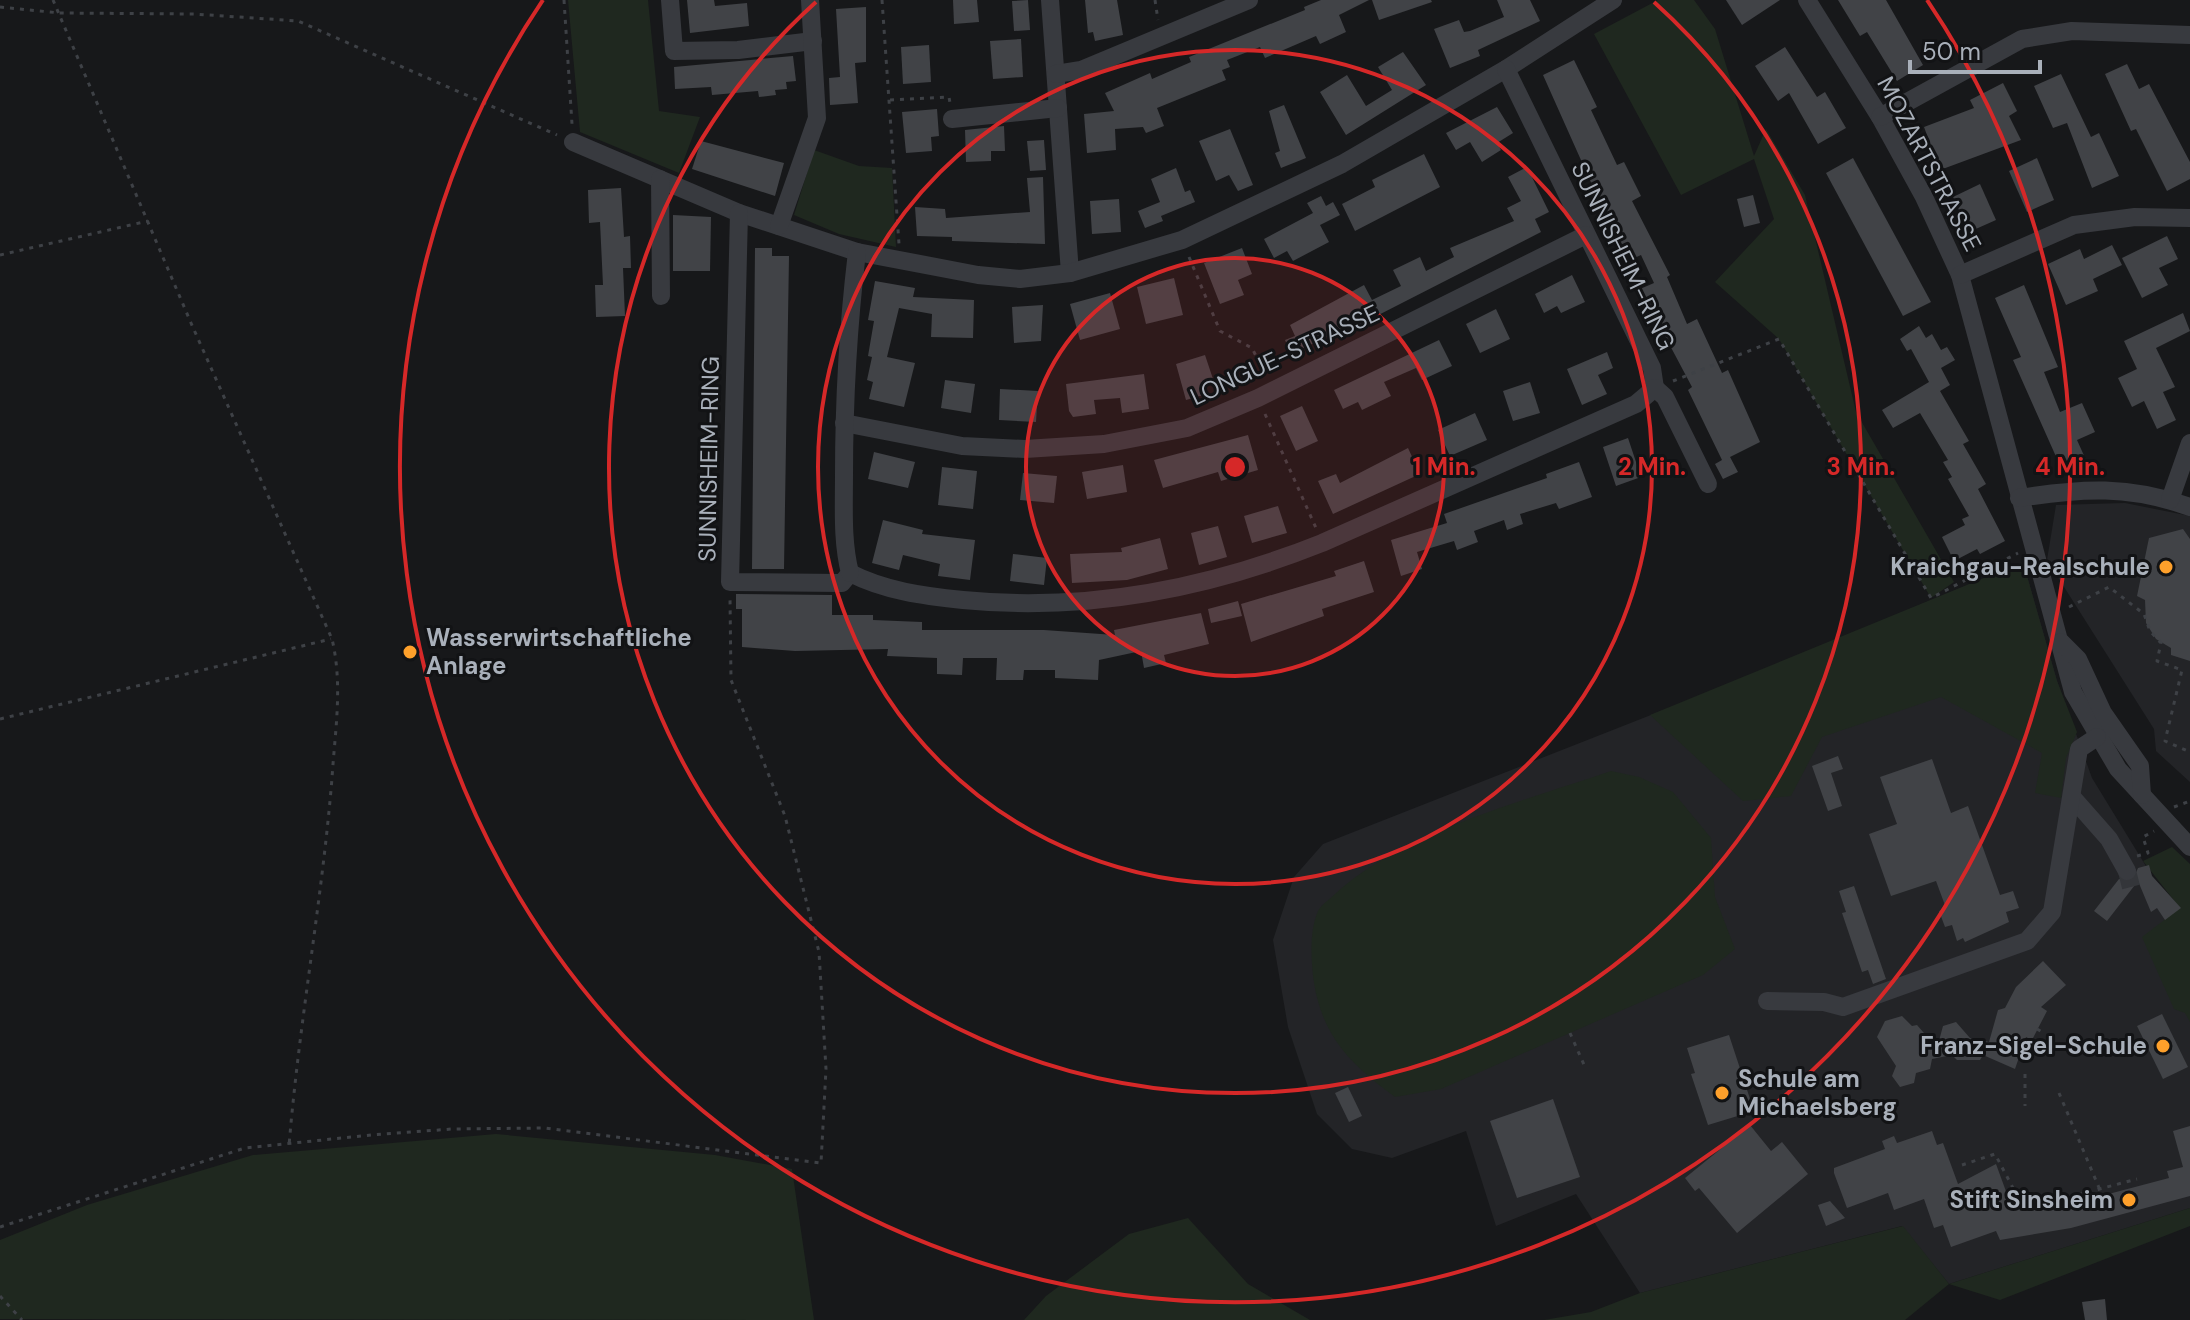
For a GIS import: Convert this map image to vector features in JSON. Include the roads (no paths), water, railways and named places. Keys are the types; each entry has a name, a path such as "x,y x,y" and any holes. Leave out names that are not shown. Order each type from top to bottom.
{"street":[{"path":"670,0 674,51 738,50 813,41"},
{"path":"779,226 817,118 810,0"},
{"path":"1050,0 1070,273"},
{"path":"1056,74 1081,70 1249,0"},
{"path":"1577,0 1585,18"},
{"path":"573,142 739,213 857,252 1020,279 1070,273 1182,240 1342,164 1506,69 1613,0"},
{"name":"MOZARTSTRASSE","path":"1807,0 1880,117 1924,197 1960,275 2073,692 2118,769 2190,847"},
{"path":"1880,117 2022,39 2072,31 2190,35"},
{"name":"SUNNISHEIM-RING","path":"739,213 730,582 842,583 850,573 871,584 922,596 1004,604 1098,601 1181,589 1275,562 1322,543 1636,404 1655,388 1652,368 1506,69"},
{"path":"952,119 1058,108"},
{"path":"660,179 661,296"},
{"path":"1960,275 2074,225 2135,217 2190,218"},
{"name":"LONGUE-STRASSE","path":"844,423 962,446 1025,449 1104,444 1187,428 1266,394 1586,235"},
{"path":"850,573 844,546 844,423 847,342 857,252"},
{"path":"1655,388 1665,397 1708,484"},
{"path":"2170,500 2190,443"},
{"path":"2019,498 2075,489 2122,490 2190,507"},
{"path":"2058,639 2078,659 2103,713 2140,766 2142,795"},
{"path":"1767,1001 1824,1002 1843,1007 2027,941 2052,912 2079,749 2097,737"},
{"path":"2072,797 2130,864"}],"tunnel":[{"path":"2127,871 2131,887"}],"place":[{"name":"Kraichgau-Realschule","path":"2166,567"},
{"name":"Wasserwirtschaftliche Anlage","path":"410,652"},
{"name":"Franz-Sigel-Schule","path":"2163,1046"},
{"name":"Schule am Michaelsberg","path":"1722,1093"},
{"name":"Stift Sinsheim","path":"2129,1200"}]}
